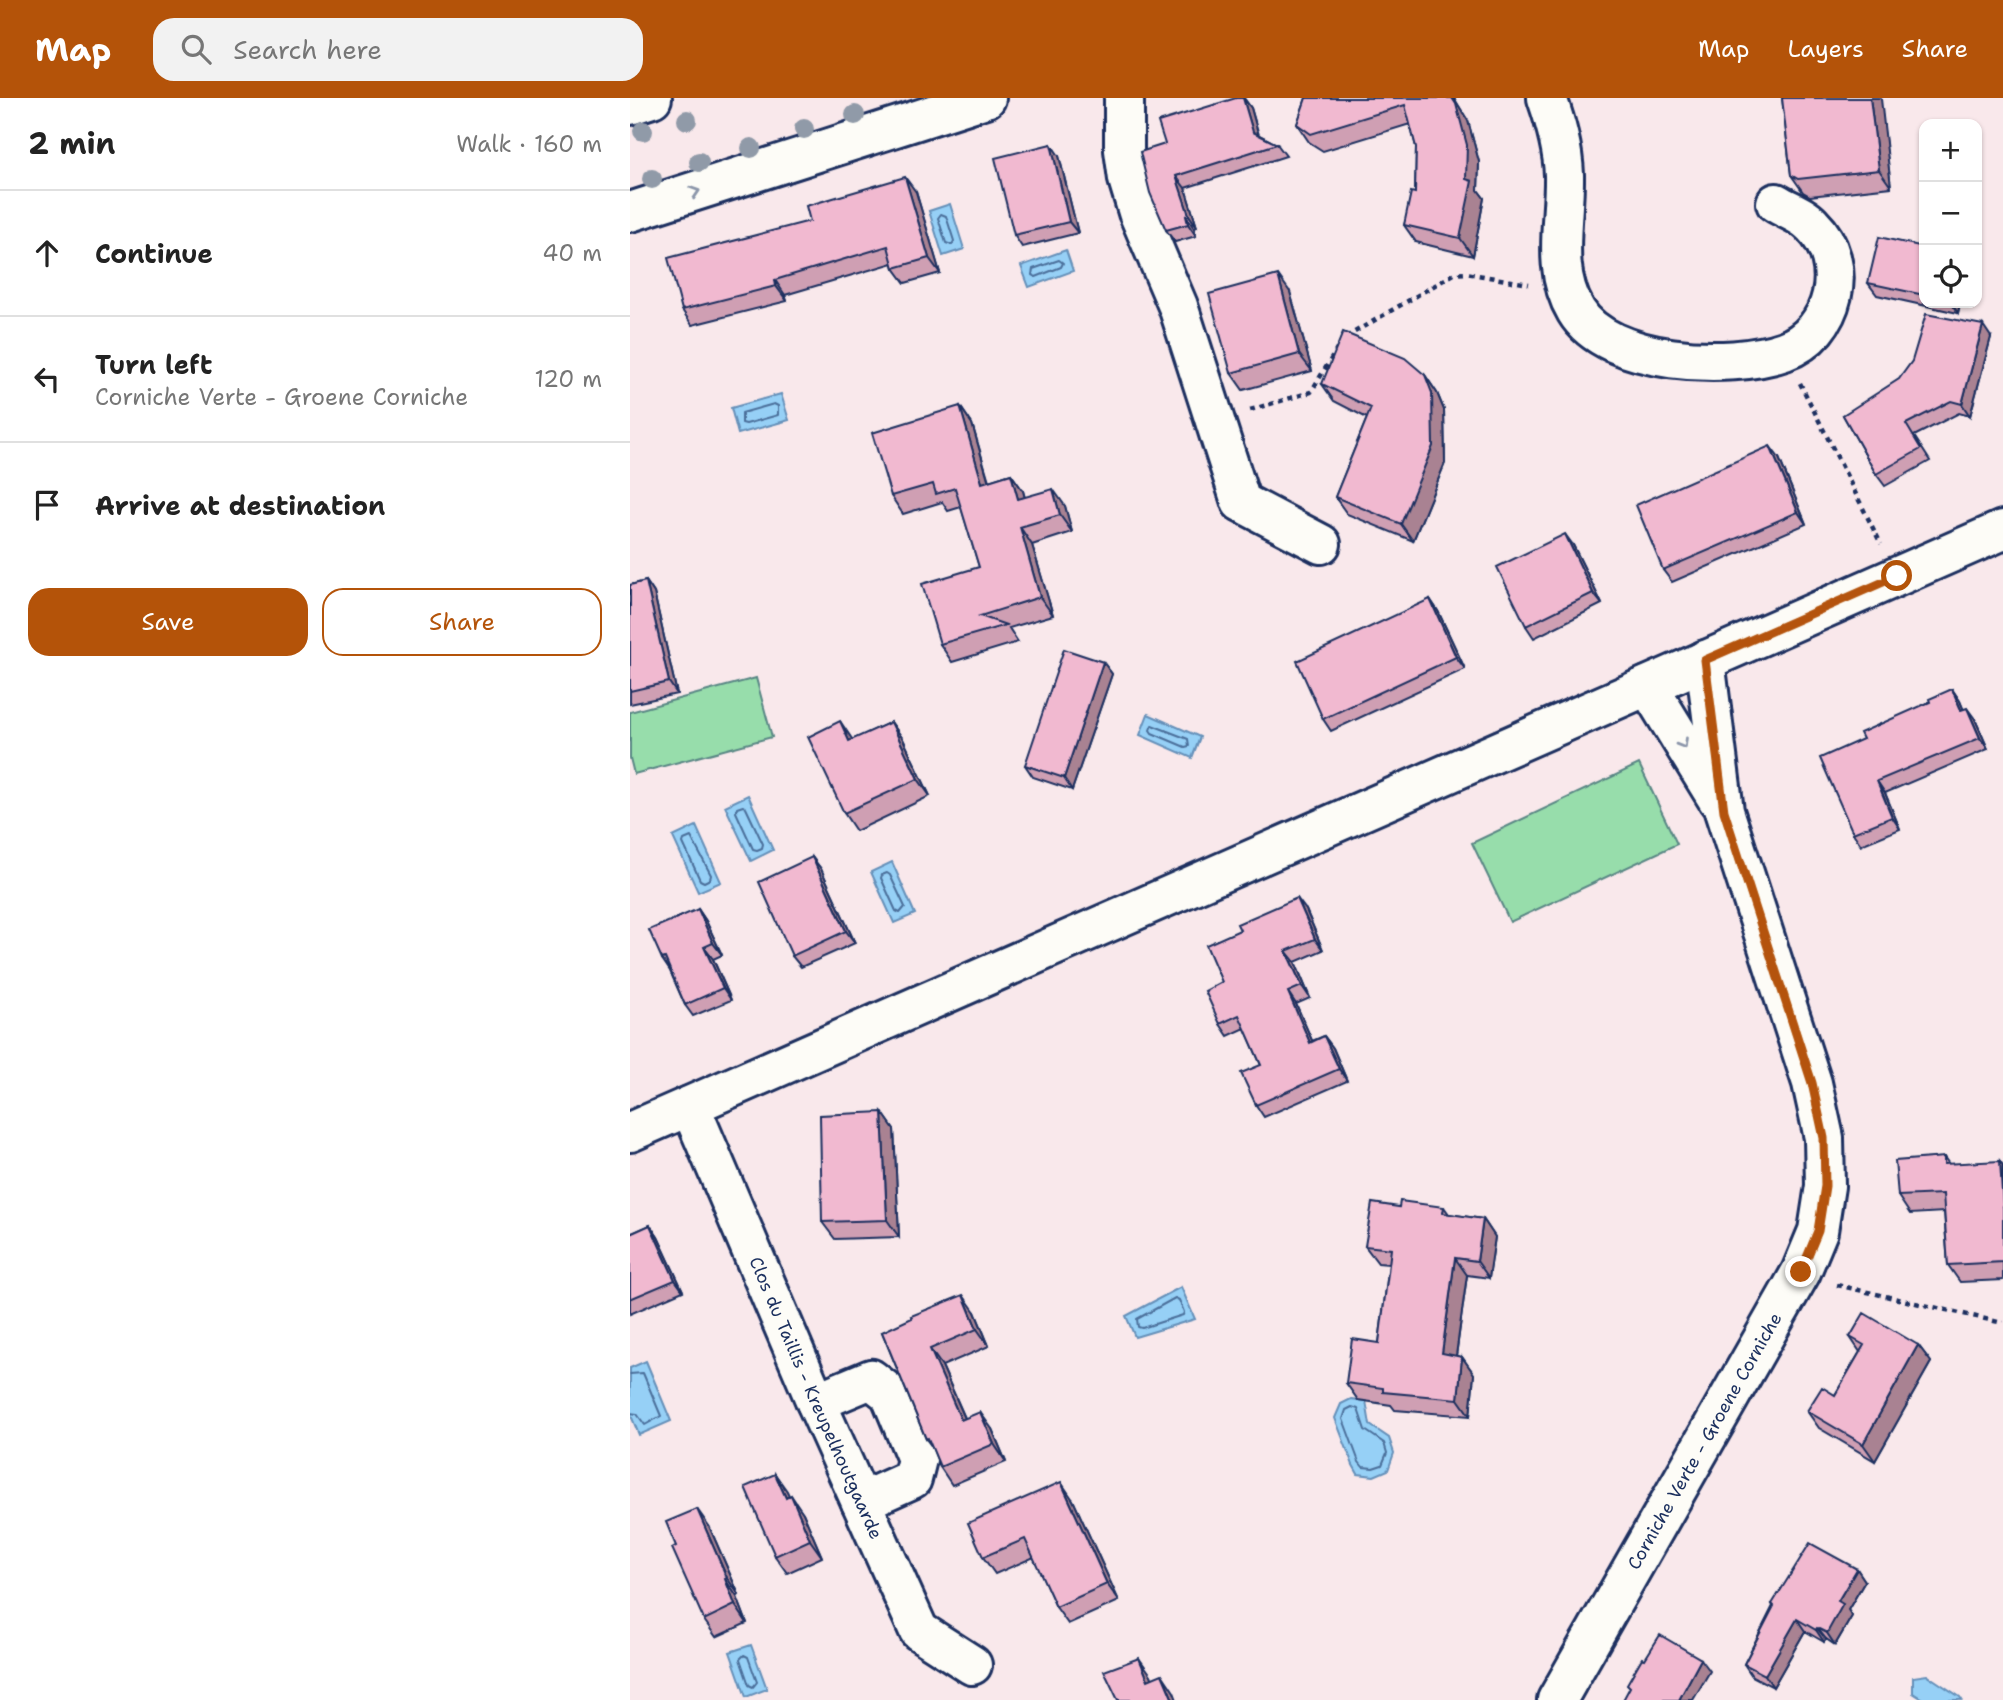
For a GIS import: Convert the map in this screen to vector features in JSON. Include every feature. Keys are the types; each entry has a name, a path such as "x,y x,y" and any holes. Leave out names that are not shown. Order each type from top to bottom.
{"street":[{"path":"630,105 652,98"},
{"path":"630,212 986,98"},
{"path":"1125,98 1124,150 1128,179 1138,212 1178,306 1241,502 1321,544"},
{"path":"1547,98 1562,151 1564,178 1560,257 1565,288 1577,313 1595,330 1624,348 1654,356 1723,360 1784,351 1813,332 1824,318 1833,294 1835,273 1829,250 1822,235 1811,222 1776,203"},
{"path":"630,1132 2003,530"},
{"name":"Corniche Verte - Groene Corniche","path":"1557,1700 1801,1272 1818,1231 1825,1186 1824,1138 1812,1083 1724,811 1705,660"},
{"name":"Corniche Verte - Groene Corniche","path":"1648,685 1724,811"},
{"name":"Clos du Taillis - Kreupelhoutgaarde","path":"690,1106 816,1402 919,1631 972,1665"},
{"path":"816,1402 871,1379 890,1394 917,1460 915,1469 912,1479 861,1502"}],"path":[{"path":"1216,421 1311,392 1342,339 1454,274 1466,273 1565,288"},
{"path":"1784,351 1897,576"},
{"path":"1801,1272 1830,1284 2003,1323"}],"green space":[{"path":"756,678 772,737 634,774 630,758 630,712"},
{"path":"1639,764 1677,844 1510,922 1472,843"}],"water":[{"path":"950,204 964,249 943,256 929,211"},
{"path":"1066,250 1073,271 1029,287 1021,266"},
{"path":"781,394 789,420 738,434 731,408"},
{"path":"1148,714 1200,737 1192,758 1140,735"},
{"path":"748,795 773,850 751,861 725,806"},
{"path":"696,826 721,882 698,892 673,837"},
{"path":"892,862 915,914 894,923 871,872"},
{"path":"1181,1287 1195,1319 1135,1337 1126,1316"},
{"path":"646,1361 671,1421 639,1435 630,1413 630,1368"},
{"path":"1351,1399 1366,1401 1370,1425 1389,1438 1394,1453 1388,1470 1374,1476 1358,1474 1335,1418 1341,1404"},
{"path":"751,1645 767,1689 746,1697 730,1652"},
{"path":"1927,1675 1962,1700 1924,1700 1913,1693 1913,1677"}],"building":[{"path":"1243,98 1253,132 1277,144 1176,176 1189,215 1186,216 1188,224 1166,230 1150,193 1140,152 1165,144 1158,122"},
{"path":"1306,98 1452,98 1467,145 1466,179 1472,181 1460,238 1404,225 1411,192 1415,193 1416,147 1405,105 1311,134 1297,124"},
{"path":"1782,98 1870,98 1879,170 1798,179 1791,175"},
{"path":"1051,144 1069,222 1014,235 995,158"},
{"path":"905,177 929,258 894,268 888,246 775,280 776,286 682,310 668,258 810,221 806,206"},
{"path":"1879,237 1919,246 1919,294 1868,283"},
{"path":"1278,275 1299,354 1231,373 1209,294"},
{"path":"1926,314 1983,325 1962,404 1951,401 1906,424 1921,449 1876,474 1843,415 1899,379 1912,361"},
{"path":"1343,332 1405,358 1425,375 1432,393 1433,446 1401,524 1335,497 1371,408 1322,384"},
{"path":"960,406 982,483 1011,474 1018,499 1053,489 1060,515 1020,527 1040,597 980,616 1006,625 940,644 922,584 979,567 955,488 936,494 933,484 891,496 872,433"},
{"path":"1770,446 1798,512 1663,570 1636,505"},
{"path":"1565,534 1593,593 1526,626 1497,567"},
{"path":"646,581 669,682 630,691 630,585"},
{"path":"1430,599 1456,657 1323,719 1297,661"},
{"path":"1064,649 1103,662 1064,778 1025,765"},
{"path":"1952,689 1961,710 1967,708 1980,738 1877,781 1892,817 1853,833 1820,758 1863,739 1860,733 1930,702 1929,699"},
{"path":"840,721 849,741 891,722 918,779 844,813 808,737"},
{"path":"812,857 846,931 792,956 759,882"},
{"path":"1297,898 1315,939 1286,951 1302,986 1288,992 1310,1043 1324,1036 1339,1069 1256,1105 1241,1073 1261,1065 1239,1015 1220,1024 1205,991 1222,982 1206,945 1240,930 1237,924"},
{"path":"698,909 713,943 704,947 723,988 685,1005 665,958 662,959 649,930"},
{"path":"882,1112 887,1220 822,1222 820,1115"},
{"path":"1944,1157 1944,1164 2000,1161 2003,1262 1948,1265 1943,1194 1898,1196 1895,1161"},
{"path":"1400,1201 1444,1207 1443,1213 1483,1219 1477,1261 1455,1258 1442,1353 1462,1357 1458,1399 1383,1392 1383,1388 1346,1383 1352,1339 1379,1343 1391,1249 1365,1246 1372,1203 1399,1207"},
{"path":"650,1225 675,1280 630,1299 630,1234"},
{"path":"963,1295 977,1329 930,1349 961,1420 980,1412 994,1444 940,1467 882,1332 912,1318 911,1316"},
{"path":"1864,1313 1918,1345 1863,1444 1807,1411 1822,1387 1835,1395 1864,1345 1850,1337"},
{"path":"775,1474 786,1498 791,1495 810,1540 775,1556 745,1487"},
{"path":"1061,1482 1107,1584 1056,1607 1025,1539 983,1557 968,1523"},
{"path":"697,1509 727,1578 725,1579 735,1605 704,1620 672,1548 676,1546 666,1522"},
{"path":"1810,1543 1857,1569 1838,1601 1843,1604 1827,1633 1797,1619 1765,1675 1744,1664 1774,1606 1772,1604"},
{"path":"1660,1635 1701,1659 1679,1700 1623,1700 1630,1687 1627,1684"},
{"path":"1139,1658 1148,1680 1162,1674 1173,1700 1118,1700 1104,1671"}],"route":[{"path":"1801,1272 1818,1231 1825,1186 1824,1138 1812,1083 1724,811 1705,660 1897,576"}]}
